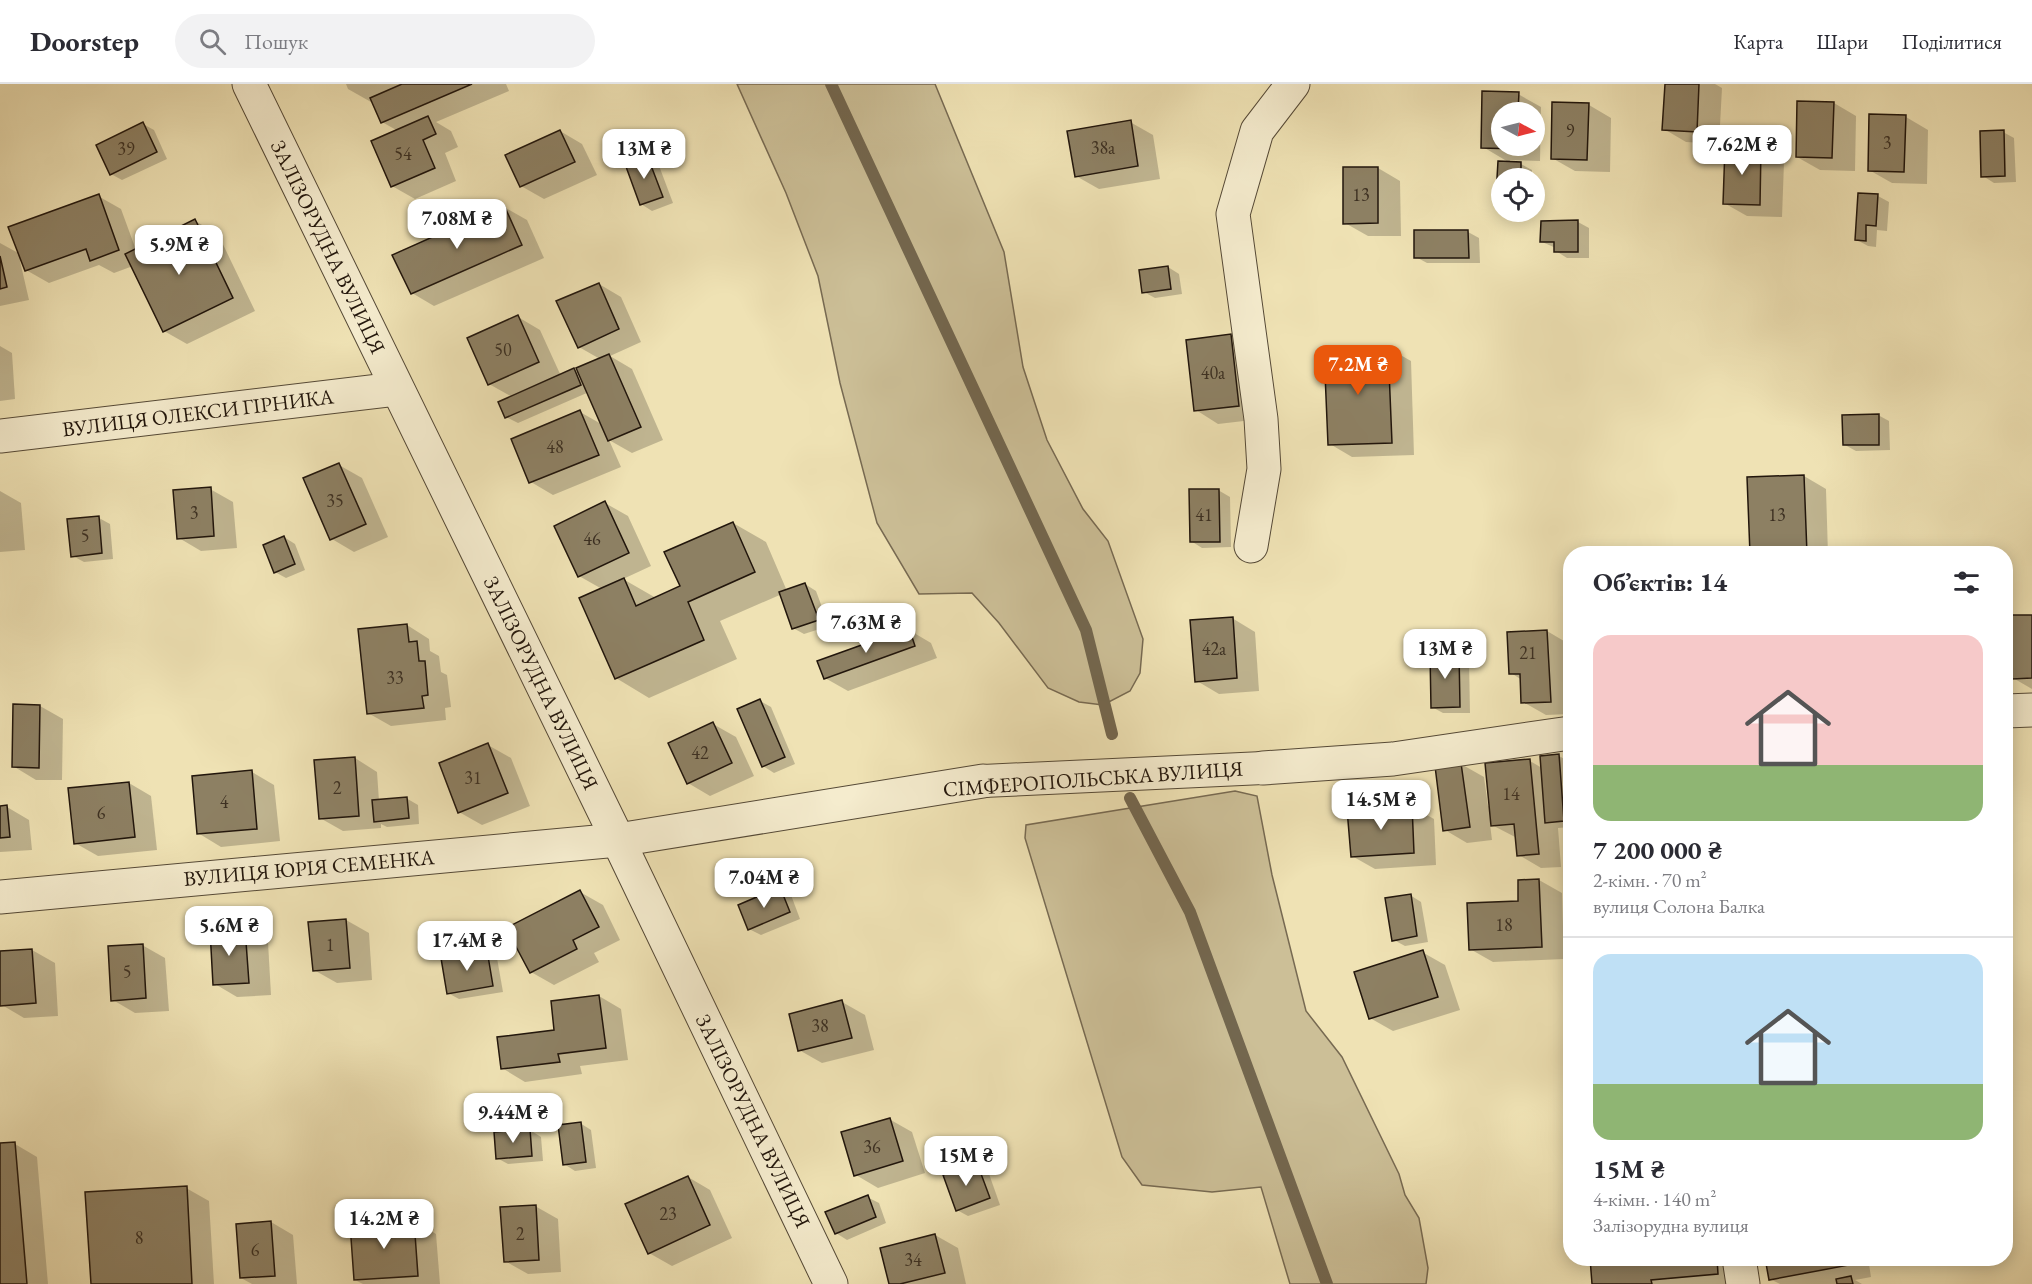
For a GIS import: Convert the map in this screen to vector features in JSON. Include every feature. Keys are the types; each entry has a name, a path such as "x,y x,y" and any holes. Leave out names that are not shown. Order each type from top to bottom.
{"street":[{"name":"ЗАЛІЗОРУДНА ВУЛИЦЯ","path":"249,84 618,840 831,1284"},
{"path":"1251,546 1264,469 1261,419 1233,214 1257,131 1293,84"},
{"name":"ВУЛИЦЯ ОЛЕКСИ ГІРНИКА","path":"0,436 396,389"},
{"path":"2013,711 2032,710"},
{"name":"СІМФЕРОПОЛЬСЬКА ВУЛИЦЯ","path":"618,840 983,781 1263,768 1393,759 1563,734"},
{"name":"ВУЛИЦЯ ЮРІЯ СЕМЕНКА","path":"0,897 618,840"},
{"path":"1740,1266 1743,1284"}],"shaded area":[{"path":"737,84 935,84 1004,252 1023,367 1047,440 1083,509 1108,541 1143,639 1140,673 1130,691 1103,705 1079,702 1048,688 999,623 972,593 919,594 877,523 840,383 818,276 786,193"},
{"path":"1235,791 1257,796 1272,875 1306,1011 1342,1057 1399,1174 1405,1195 1419,1218 1428,1268 1426,1284 1290,1284 1261,1187 1212,1192 1142,1185 1122,1157 1025,838 1026,825"}],"building":[{"path":"402,84 472,84 381,123 370,98"},
{"path":"1665,84 1699,84 1697,132 1662,130"},
{"path":"1482,91 1519,92 1518,102 1491,102 1491,148 1481,148"},
{"path":"1797,101 1834,102 1832,158 1796,157"},
{"path":"1552,102 1589,103 1587,160 1551,159"},
{"path":"1869,114 1906,115 1904,172 1868,171"},
{"path":"428,116 436,134 423,140 435,168 391,187 371,141"},
{"path":"1131,120 1138,166 1075,177 1067,131"},
{"path":"143,122 157,152 110,175 96,145"},
{"path":"560,130 575,162 520,187 505,155"},
{"path":"2004,130 2005,176 1981,177 1980,131"},
{"path":"1725,147 1761,148 1760,205 1723,204"},
{"path":"647,155 663,197 640,205 625,164"},
{"path":"1498,161 1521,162 1521,168 1498,168"},
{"path":"1343,167 1378,167 1378,223 1343,224"},
{"path":"1858,193 1878,194 1876,226 1866,225 1866,241 1855,240"},
{"path":"99,194 119,250 90,261 86,249 25,271 8,227"},
{"path":"504,205 522,245 411,294 392,255"},
{"path":"195,219 233,298 163,332 125,254"},
{"path":"1578,220 1578,252 1554,252 1554,242 1540,242 1541,222"},
{"path":"1414,230 1468,230 1469,258 1414,258"},
{"path":"0,256 7,287 0,289"},
{"path":"1168,266 1171,289 1142,293 1139,270"},
{"path":"599,283 619,329 578,348 556,301"},
{"path":"518,315 539,362 488,385 467,338"},
{"path":"1231,334 1239,406 1194,411 1186,340"},
{"path":"1388,346 1392,443 1328,445 1324,349"},
{"path":"609,354 641,427 608,441 576,368"},
{"path":"574,368 581,385 505,418 498,402"},
{"path":"580,410 599,455 529,483 511,439"},
{"path":"1879,414 1879,445 1843,445 1842,415"},
{"path":"339,463 366,524 330,540 303,478"},
{"path":"1804,475 1807,546 1750,546 1747,477"},
{"path":"211,487 214,536 177,539 173,490"},
{"path":"1189,489 1219,489 1220,542 1190,542"},
{"path":"605,501 629,553 578,577 554,526"},
{"path":"99,516 102,553 71,557 67,519"},
{"path":"733,522 755,572 688,602 704,640 615,679 579,598 624,578 636,606 680,586 664,552"},
{"path":"284,536 295,564 274,573 263,545"},
{"path":"805,583 819,620 792,629 779,592"},
{"path":"2013,615 2032,615 2032,678 2013,679"},
{"path":"1233,617 1237,678 1195,682 1190,620"},
{"path":"407,624 409,642 417,641 419,661 425,661 428,695 422,696 424,708 367,714 358,629"},
{"path":"909,628 915,646 824,679 817,661"},
{"path":"1547,630 1551,702 1521,703 1520,674 1509,674 1507,632"},
{"path":"1459,652 1460,707 1431,708 1430,653"},
{"path":"760,699 785,757 762,767 737,709"},
{"path":"13,704 40,705 39,768 12,767"},
{"path":"713,722 732,763 687,784 668,743"},
{"path":"488,743 508,793 458,813 439,763"},
{"path":"1559,754 1563,821 1545,823 1540,756"},
{"path":"355,757 359,816 319,819 314,760"},
{"path":"1530,759 1539,854 1517,856 1514,824 1491,826 1485,763"},
{"path":"1461,763 1470,827 1443,831 1435,766"},
{"path":"252,770 257,829 197,834 192,776"},
{"path":"129,782 135,837 74,844 68,788"},
{"path":"407,797 409,818 374,822 372,800"},
{"path":"7,805 10,837 0,838 0,806"},
{"path":"1412,805 1414,853 1351,857 1347,809"},
{"path":"1539,879 1542,947 1469,950 1467,903 1518,901 1518,880"},
{"path":"780,887 790,912 748,930 738,905"},
{"path":"580,890 599,927 573,940 577,949 530,973 506,928"},
{"path":"1411,894 1417,936 1392,941 1385,898"},
{"path":"346,919 350,968 313,971 308,922"},
{"path":"245,928 249,983 213,985 210,930"},
{"path":"143,944 146,998 111,1001 108,946"},
{"path":"32,949 36,1003 0,1006 0,951"},
{"path":"487,950 493,986 447,994 441,958"},
{"path":"1423,950 1438,997 1369,1019 1354,972"},
{"path":"599,995 606,1048 558,1054 560,1062 501,1069 497,1037 554,1030 551,1001"},
{"path":"842,1000 852,1038 798,1051 789,1014"},
{"path":"890,1118 903,1161 854,1176 841,1132"},
{"path":"581,1122 586,1162 563,1165 558,1125"},
{"path":"530,1129 532,1156 496,1159 494,1132"},
{"path":"15,1142 27,1284 0,1284 0,1143"},
{"path":"977,1163 990,1198 956,1211 943,1175"},
{"path":"688,1176 710,1225 648,1254 625,1204"},
{"path":"187,1186 192,1284 91,1284 85,1192"},
{"path":"868,1195 876,1217 835,1234 825,1212"},
{"path":"536,1205 539,1260 504,1262 500,1207"},
{"path":"414,1220 418,1276 354,1280 350,1224"},
{"path":"271,1221 275,1276 240,1278 236,1224"},
{"path":"935,1234 945,1273 900,1284 889,1284 880,1248"},
{"path":"1591,1266 1718,1266 1718,1274 1651,1280 1652,1284 1592,1284"},
{"path":"1766,1266 1844,1266 1769,1280"},
{"path":"1851,1276 1853,1284 1837,1284 1836,1279"}],"waterway":[{"path":"831,84 1086,630 1112,734"},
{"path":"1130,798 1190,912 1327,1284"}]}
